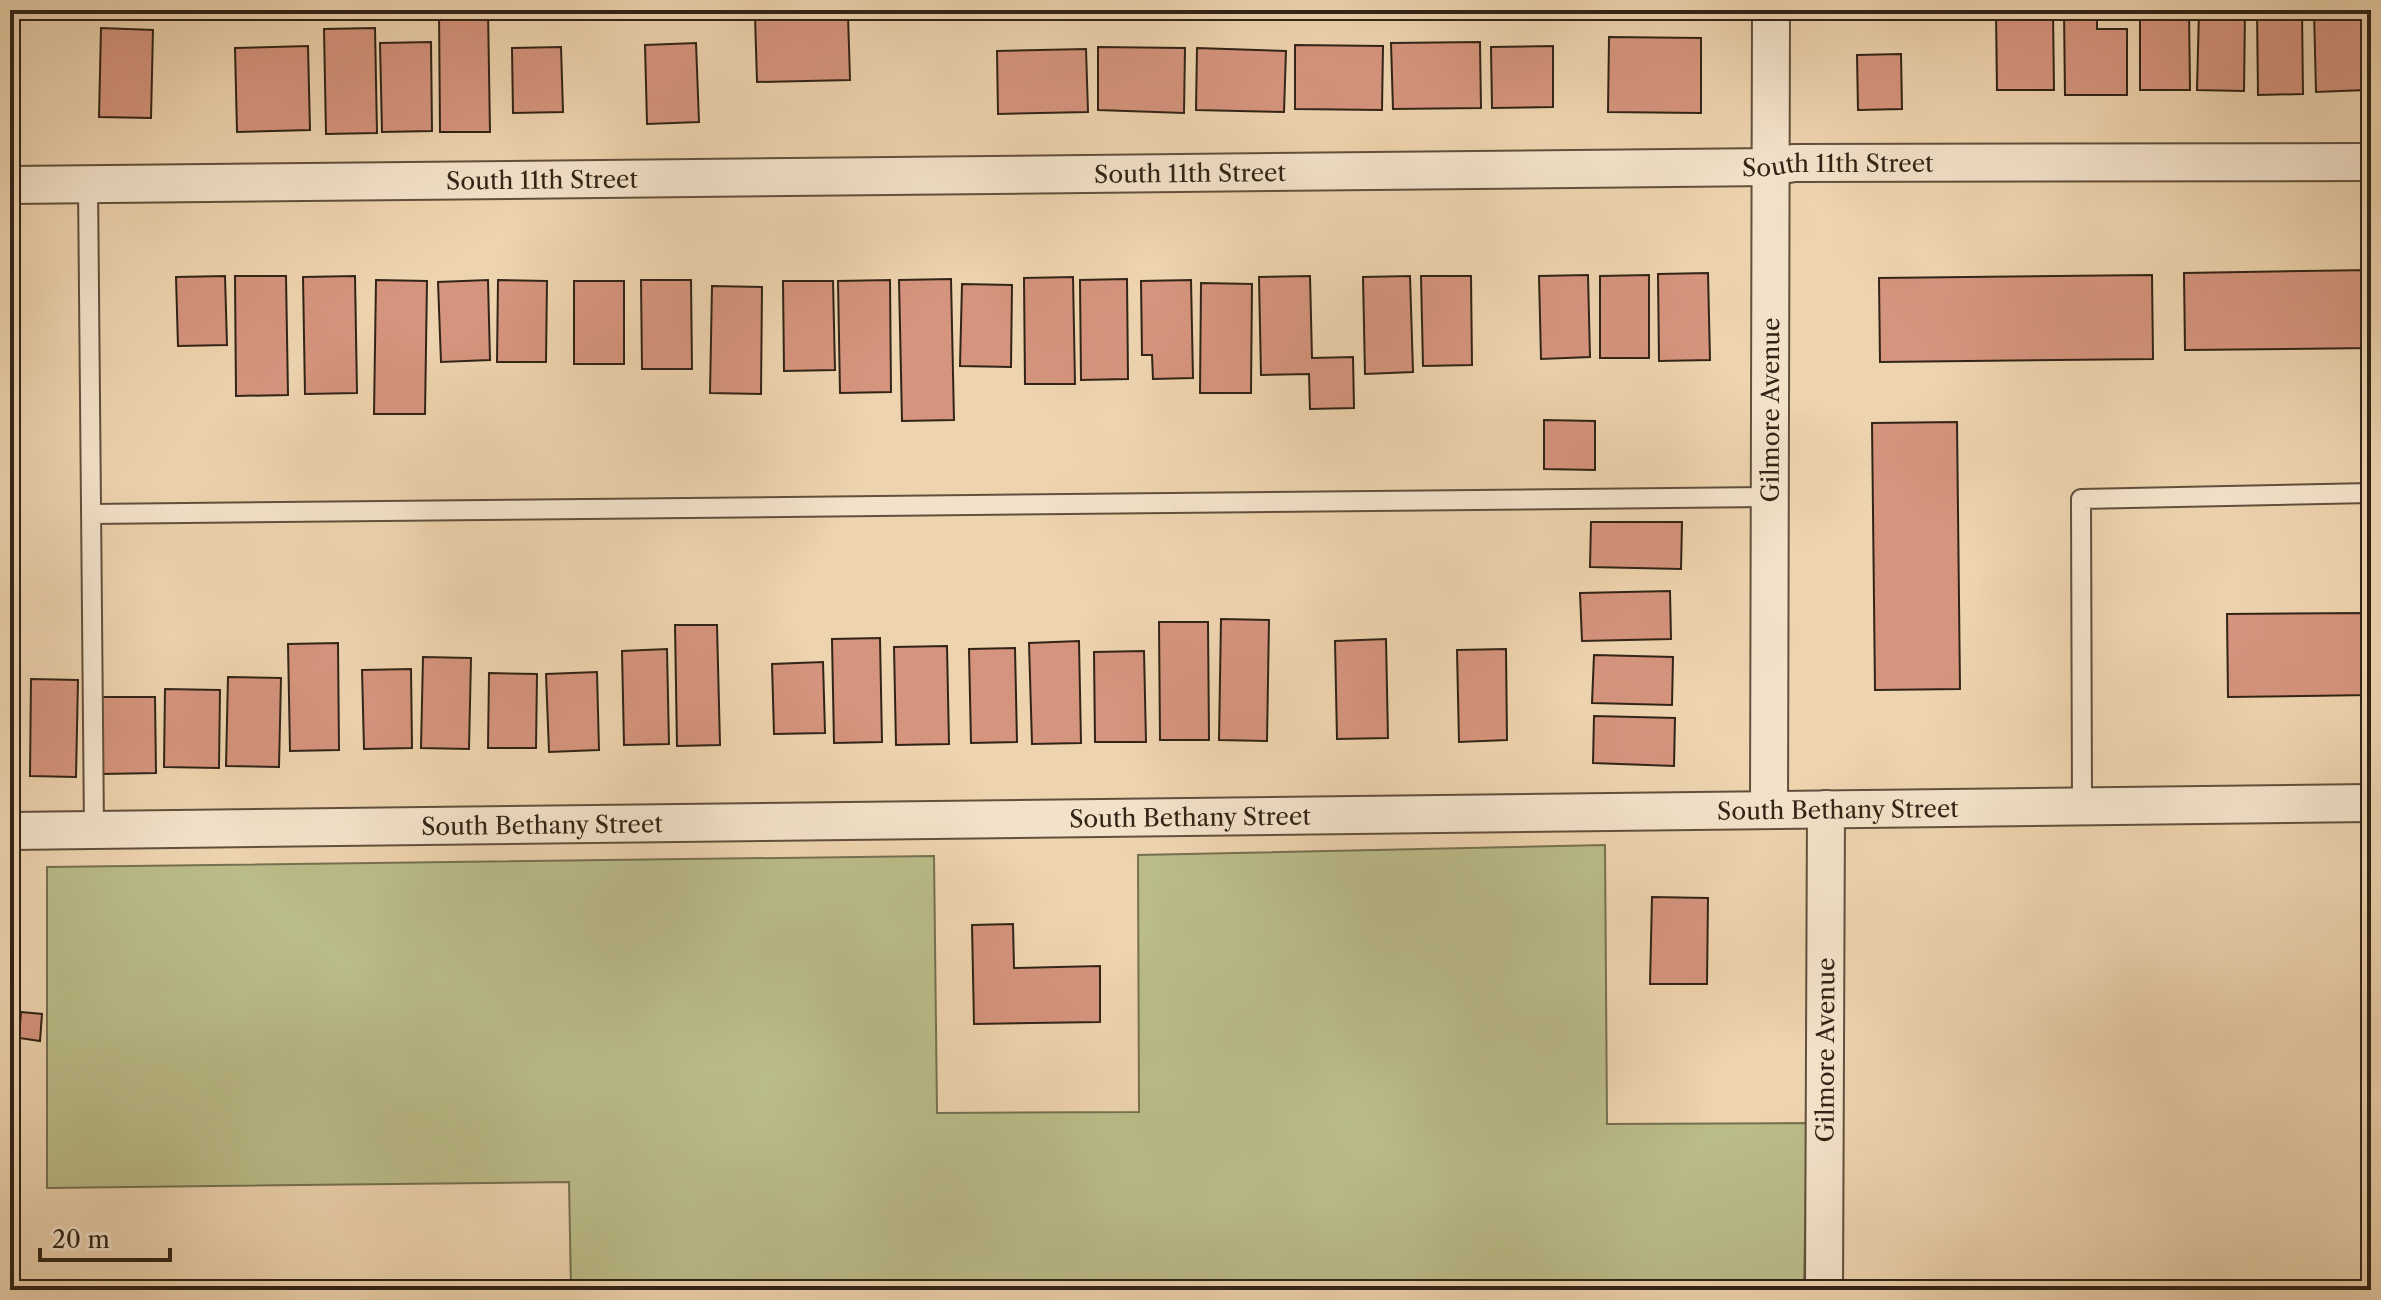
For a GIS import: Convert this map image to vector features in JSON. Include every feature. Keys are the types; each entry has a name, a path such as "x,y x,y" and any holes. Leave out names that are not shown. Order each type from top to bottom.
{"street":[{"name":"Gilmore Avenue","path":"1769,810 1767,497 1771,10"},
{"name":"South 11th Street","path":"10,185 1771,167 1794,163 2371,162"},
{"name":"South Bethany Street","path":"10,831 2371,803"},
{"name":"Gilmore Avenue","path":"1824,1290 1826,809"}],"lane":[{"path":"88,184 94,830"},
{"path":"2082,806 2081,499 2371,493"},
{"path":"91,514 1767,497"}],"green space":[{"path":"1605,845 1607,1124 1807,1123 1804,1290 571,1290 569,1182 47,1188 47,867 934,856 937,1113 1139,1112 1138,855"}],"building":[{"path":"439,10 488,10 490,132 440,132"},
{"path":"2097,10 2097,29 2127,29 2127,95 2065,95 2064,11"},
{"path":"2140,10 2189,10 2190,90 2140,90"},
{"path":"2199,10 2245,10 2244,91 2197,90"},
{"path":"2257,10 2302,10 2303,94 2258,95"},
{"path":"2314,10 2363,10 2365,90 2316,92"},
{"path":"2053,12 2054,90 1997,90 1996,13"},
{"path":"848,14 850,80 757,82 755,16"},
{"path":"101,28 153,30 151,118 99,117"},
{"path":"375,28 377,133 326,134 324,29"},
{"path":"1609,37 1701,38 1701,113 1608,112"},
{"path":"431,42 432,131 382,132 380,43"},
{"path":"1480,42 1481,108 1393,109 1391,43"},
{"path":"696,43 699,122 647,124 645,45"},
{"path":"1295,45 1383,46 1382,110 1295,109"},
{"path":"308,46 310,130 237,132 235,48"},
{"path":"1553,46 1553,107 1492,108 1491,47"},
{"path":"561,47 563,112 513,113 512,48"},
{"path":"1098,47 1185,48 1184,113 1098,110"},
{"path":"1197,48 1286,51 1284,112 1196,110"},
{"path":"1086,49 1088,112 998,114 997,51"},
{"path":"1901,54 1902,109 1858,110 1857,55"},
{"path":"2371,270 2371,348 2185,350 2184,273"},
{"path":"1708,273 1710,360 1659,361 1658,274"},
{"path":"1588,275 1590,357 1541,359 1539,276"},
{"path":"1649,275 1649,358 1600,358 1600,276"},
{"path":"2152,275 2153,359 1880,362 1879,278"},
{"path":"225,276 227,345 178,346 176,277"},
{"path":"235,276 286,276 288,395 236,396"},
{"path":"355,276 357,393 305,394 303,277"},
{"path":"1310,276 1312,358 1353,357 1354,408 1310,409 1309,374 1261,375 1259,277"},
{"path":"1410,276 1413,372 1365,374 1363,277"},
{"path":"1421,276 1471,276 1472,365 1423,366"},
{"path":"1073,277 1075,384 1025,384 1024,278"},
{"path":"951,279 954,420 902,421 899,280"},
{"path":"1127,279 1128,379 1081,380 1080,280"},
{"path":"376,280 427,281 425,414 374,414"},
{"path":"488,280 490,360 441,362 438,282"},
{"path":"498,280 547,281 546,362 497,362"},
{"path":"641,280 691,280 692,369 642,369"},
{"path":"890,280 891,392 840,393 838,281"},
{"path":"1191,280 1193,378 1153,379 1152,355 1142,355 1141,281"},
{"path":"574,281 624,281 624,364 574,364"},
{"path":"783,281 833,281 835,370 784,371"},
{"path":"1201,283 1252,284 1251,393 1200,393"},
{"path":"962,284 1012,285 1011,367 960,366"},
{"path":"712,286 762,287 761,394 710,393"},
{"path":"1544,420 1595,421 1595,470 1544,469"},
{"path":"1957,422 1960,689 1875,690 1872,423"},
{"path":"12,491 13,540 10,540"},
{"path":"1591,522 1682,522 1681,569 1590,567"},
{"path":"10,572 16,572 16,595 10,595"},
{"path":"1670,591 1671,639 1582,641 1580,593"},
{"path":"2371,613 2371,695 2228,697 2227,614"},
{"path":"1221,619 1269,620 1267,741 1219,740"},
{"path":"1159,622 1208,622 1209,740 1160,740"},
{"path":"675,625 717,625 720,745 677,746"},
{"path":"880,638 882,742 834,743 832,639"},
{"path":"1386,639 1388,738 1337,739 1335,641"},
{"path":"1079,641 1081,743 1032,744 1029,643"},
{"path":"338,643 339,750 290,751 288,644"},
{"path":"947,646 949,744 896,745 894,647"},
{"path":"1015,648 1017,742 971,743 969,649"},
{"path":"667,649 669,744 624,745 622,651"},
{"path":"1506,649 1507,740 1459,742 1457,650"},
{"path":"1144,651 1146,742 1095,742 1094,652"},
{"path":"1594,655 1673,657 1672,705 1592,703"},
{"path":"423,657 471,658 469,749 421,748"},
{"path":"823,662 825,733 774,734 772,664"},
{"path":"411,669 412,748 364,749 362,670"},
{"path":"597,672 599,750 549,752 546,674"},
{"path":"489,673 537,674 536,748 488,748"},
{"path":"228,677 281,678 279,767 226,766"},
{"path":"31,679 78,680 76,777 30,776"},
{"path":"165,689 220,690 219,768 164,767"},
{"path":"102,697 155,697 156,773 102,774"},
{"path":"1594,716 1675,718 1674,766 1593,763"},
{"path":"1652,897 1708,898 1707,984 1650,984"},
{"path":"1013,924 1014,968 1100,966 1100,1022 974,1024 972,925"},
{"path":"10,950 16,950 15,998 10,998"},
{"path":"21,1012 42,1014 40,1041 19,1038"}]}
